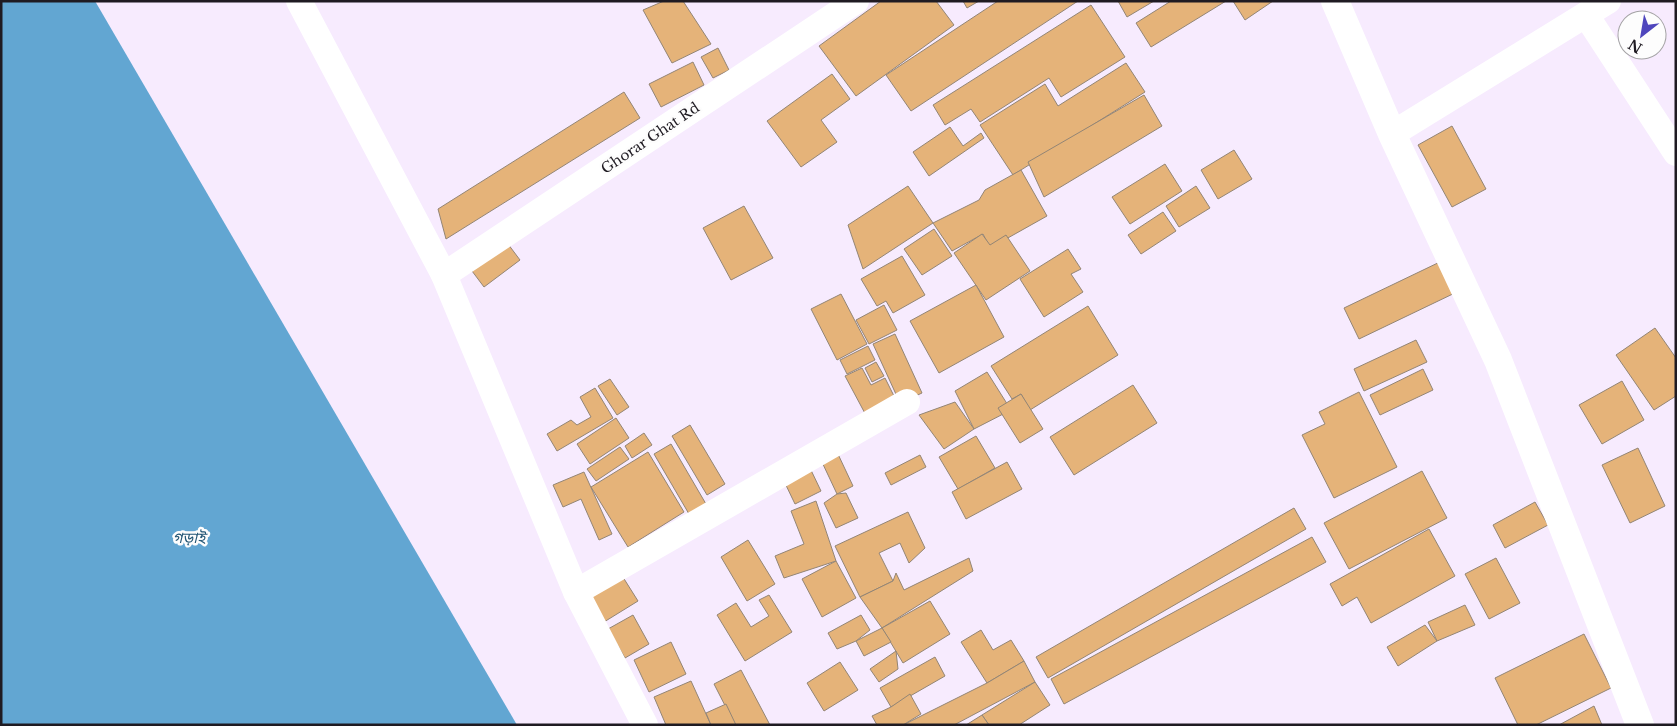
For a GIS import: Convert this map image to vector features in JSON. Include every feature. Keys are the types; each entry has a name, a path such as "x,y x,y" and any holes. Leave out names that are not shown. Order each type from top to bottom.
{"street":[{"path":"299,1 444,274 576,592 645,725"},
{"name":"Ghorar Ghat Rd","path":"444,274 856,1"},
{"path":"1335,1 1392,134 1498,360 1640,725"},
{"path":"1392,134 1608,1"},
{"path":"1586,15 1676,153"},
{"path":"576,592 908,402"}],"water":[{"name":"গড়াই","path":"1,1 95,1 517,725 1,725"}],"building":[{"path":"664,1 683,1 711,44 672,63 643,10"},
{"path":"881,1 936,1 954,25 856,96 819,46"},
{"path":"963,1 979,1 967,8"},
{"path":"998,1 1078,1 911,111 886,75"},
{"path":"1118,1 1154,1 1127,17"},
{"path":"1171,1 1226,1 1151,47 1136,23"},
{"path":"1233,1 1273,1 1245,20"},
{"path":"1091,5 1125,57 1061,97 1049,78 980,122 971,109 945,125 933,105"},
{"path":"718,48 729,70 713,78 701,57"},
{"path":"693,62 704,85 661,107 649,84"},
{"path":"1126,63 1145,92 1013,175 980,125 1045,84 1058,106"},
{"path":"832,74 850,99 821,120 837,142 801,167 767,121"},
{"path":"624,92 640,118 446,239 438,209"},
{"path":"1144,95 1162,126 1044,197 1028,162"},
{"path":"1452,126 1486,189 1452,207 1418,145"},
{"path":"950,127 963,146 981,133 984,138 929,176 913,152"},
{"path":"1234,150 1252,179 1218,199 1201,170"},
{"path":"1165,164 1182,191 1130,224 1112,197"},
{"path":"1021,170 1047,216 990,248 983,234 952,251 933,223 979,200 985,190"},
{"path":"908,186 933,223 863,269 848,225"},
{"path":"1196,186 1210,208 1179,227 1166,206"},
{"path":"744,206 773,258 731,280 703,228"},
{"path":"1163,212 1176,231 1141,254 1128,235"},
{"path":"934,229 952,256 922,275 904,249"},
{"path":"982,234 990,245 1006,235 1030,271 986,300 954,253"},
{"path":"505,240 520,260 484,287 469,267"},
{"path":"1068,249 1081,269 1071,274 1083,292 1044,317 1020,279"},
{"path":"902,256 925,295 893,313 886,301 877,306 861,279"},
{"path":"1444,260 1459,291 1359,339 1344,308"},
{"path":"976,285 1004,337 939,373 910,321"},
{"path":"841,294 867,344 837,360 811,309"},
{"path":"884,305 897,330 869,344 856,320"},
{"path":"1088,306 1118,355 1030,410 1021,394 1012,399 991,366"},
{"path":"1655,328 1676,358 1676,396 1654,410 1616,355"},
{"path":"895,334 922,393 900,403 873,344"},
{"path":"1416,340 1427,362 1364,391 1354,369"},
{"path":"868,346 875,360 847,374 840,360"},
{"path":"876,362 884,376 872,382 865,368"},
{"path":"862,368 871,385 885,378 898,404 868,419 845,376"},
{"path":"1423,369 1433,390 1380,415 1370,395"},
{"path":"987,372 1011,410 974,429 955,391"},
{"path":"610,379 629,407 617,415 598,386"},
{"path":"1622,381 1644,420 1602,444 1579,405"},
{"path":"1133,385 1157,423 1074,475 1050,437"},
{"path":"595,388 613,418 557,451 547,434 571,420 577,425 591,417 580,397"},
{"path":"1359,392 1397,467 1334,498 1302,435 1325,424 1319,412"},
{"path":"1021,394 1043,429 1020,443 998,408"},
{"path":"955,402 974,429 944,449 919,415"},
{"path":"616,418 629,438 590,464 577,444"},
{"path":"690,425 725,484 707,495 672,436"},
{"path":"644,433 652,445 632,458 625,446"},
{"path":"976,436 995,468 958,489 939,457"},
{"path":"671,444 706,504 689,514 654,454"},
{"path":"620,447 629,459 596,481 587,469"},
{"path":"1638,448 1665,506 1630,523 1602,465"},
{"path":"648,452 684,512 628,547 591,487"},
{"path":"837,452 853,486 837,494 821,460"},
{"path":"920,455 926,467 891,485 885,473"},
{"path":"1007,462 1022,489 966,519 952,492"},
{"path":"809,466 821,491 795,504 783,479"},
{"path":"1422,471 1447,518 1349,569 1324,523"},
{"path":"584,472 612,534 599,540 581,499 563,507 553,485"},
{"path":"846,493 858,518 836,528 824,503 837,494"},
{"path":"816,501 836,561 784,578 775,556 804,544 791,511"},
{"path":"1535,502 1548,525 1505,548 1493,525"},
{"path":"1294,508 1306,529 1048,678 1036,657"},
{"path":"908,512 925,548 909,563 900,543 879,553 893,581 860,597 835,546"},
{"path":"1429,529 1455,576 1371,623 1357,597 1342,606 1330,584"},
{"path":"1312,537 1326,562 1064,704 1051,679"},
{"path":"748,540 775,584 747,601 721,557"},
{"path":"969,558 973,571 882,628 860,597 893,581 896,573 904,590"},
{"path":"1496,558 1520,603 1489,619 1465,574"},
{"path":"836,561 856,598 822,617 802,579"},
{"path":"621,574 638,601 604,622 587,594"},
{"path":"769,595 792,632 745,661 717,615 736,603 751,627 769,616 759,600"},
{"path":"930,601 950,634 903,663 882,628"},
{"path":"1465,605 1475,625 1437,641 1428,622"},
{"path":"633,615 649,644 625,658 608,629"},
{"path":"861,615 870,630 856,641 837,649 828,633"},
{"path":"1425,625 1437,641 1398,666 1387,647"},
{"path":"882,628 891,642 864,656 856,641"},
{"path":"981,630 993,650 1011,640 1024,661 987,683 961,642"},
{"path":"1584,634 1611,688 1536,725 1518,725 1495,678"},
{"path":"671,642 686,674 649,692 634,660"},
{"path":"896,651 898,669 879,682 870,669"},
{"path":"935,657 945,676 891,707 880,688"},
{"path":"1024,661 1035,682 954,725 903,725 987,683"},
{"path":"840,662 858,690 824,711 807,683"},
{"path":"741,670 770,725 735,725 714,684"},
{"path":"691,681 711,725 666,725 654,697"},
{"path":"1035,682 1050,705 1019,725 989,725 982,715"},
{"path":"910,694 921,714 903,725 877,725 872,716 891,707"},
{"path":"726,704 736,725 711,725 706,713"},
{"path":"1594,706 1602,725 1559,725"},
{"path":"982,715 989,725 966,725"}]}
